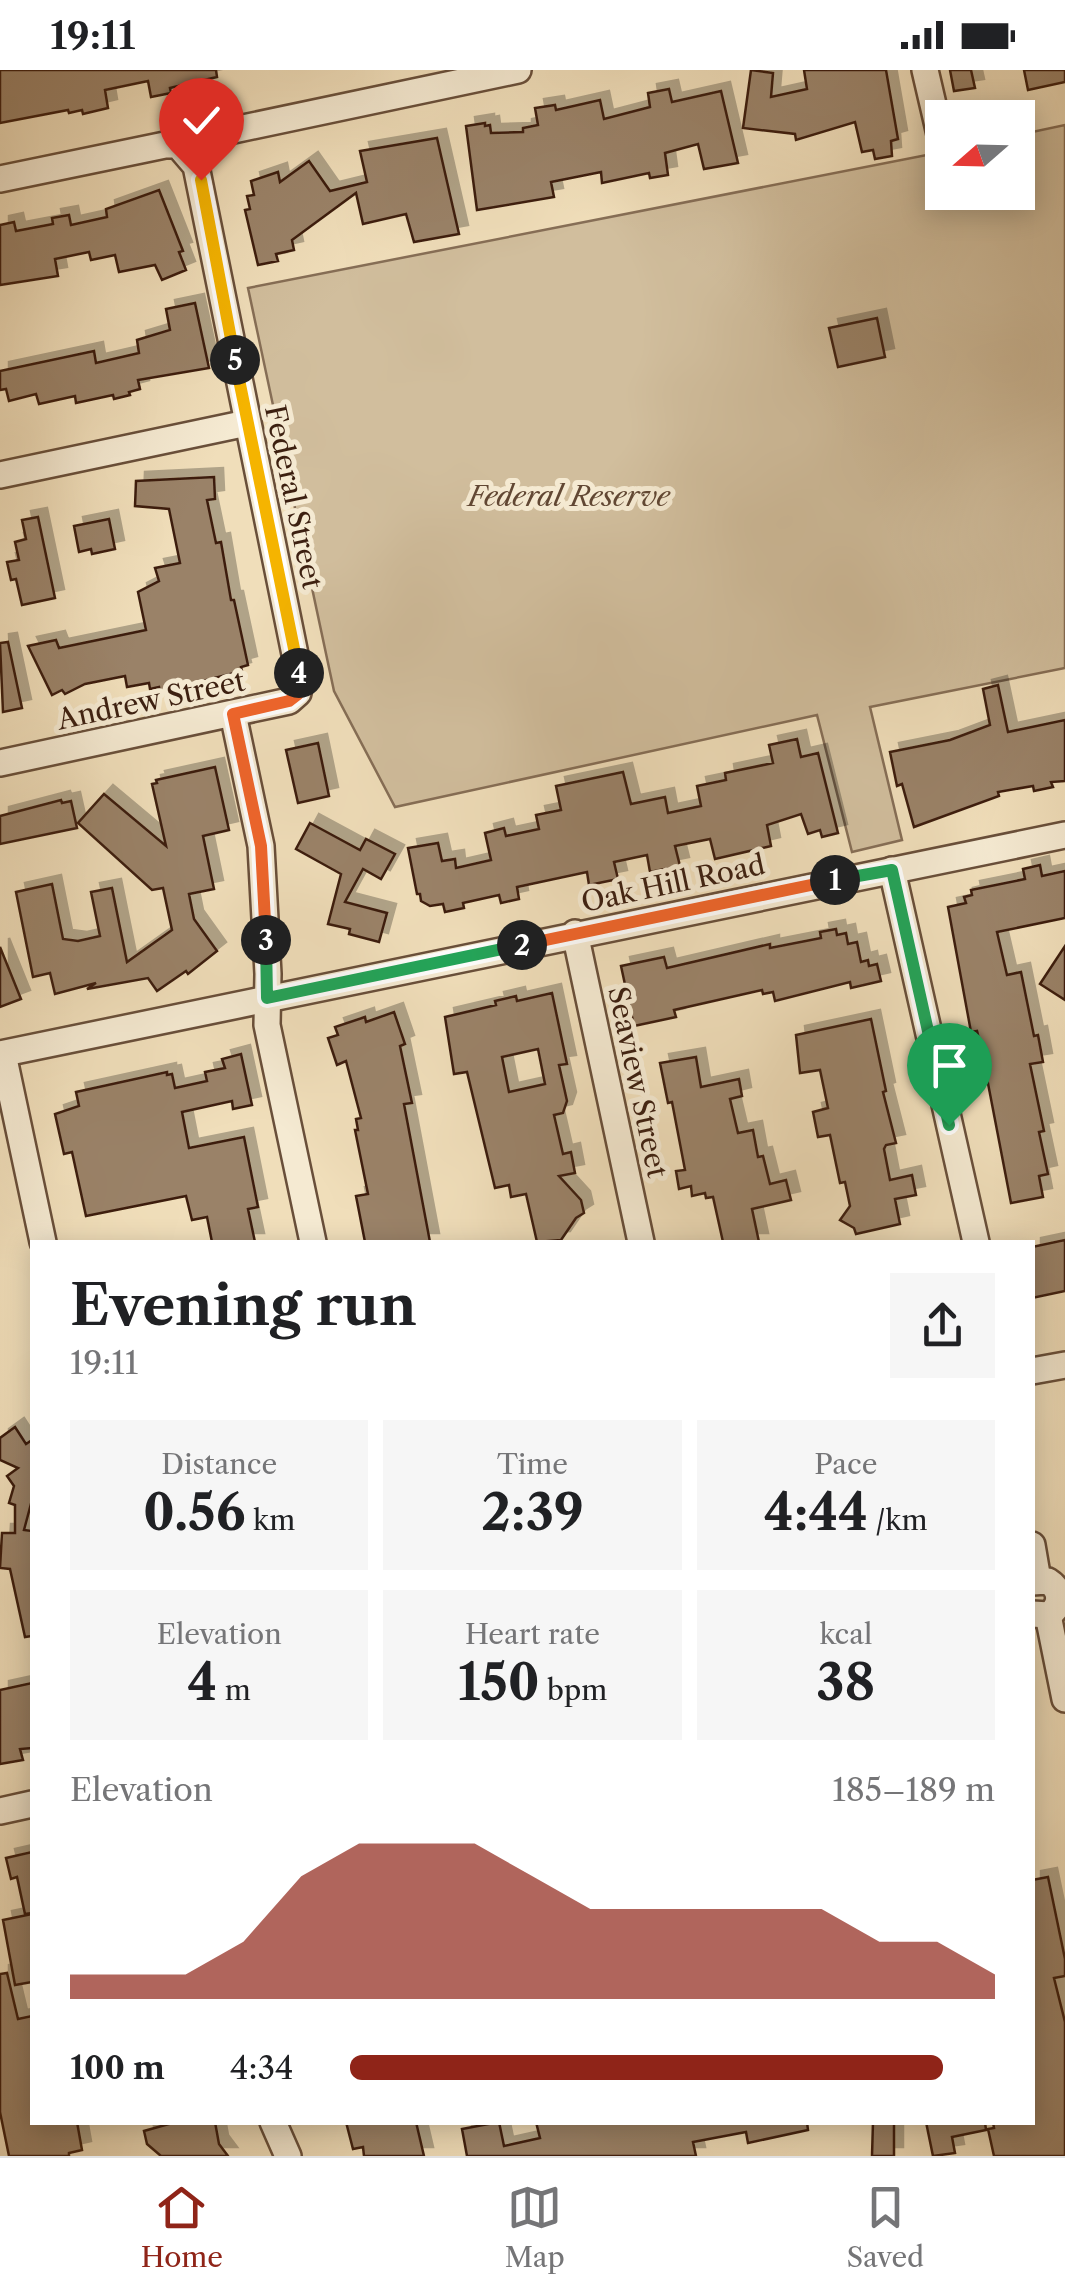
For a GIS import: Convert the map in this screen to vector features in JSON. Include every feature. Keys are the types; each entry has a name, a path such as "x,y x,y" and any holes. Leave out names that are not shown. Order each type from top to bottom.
{"street":[{"path":"0,179 166,145 178,145 189,154 224,132 518,70"},
{"path":"925,70 932,100"},
{"name":"Federal Street","path":"189,154 201,180 300,679"},
{"path":"0,475 248,423"},
{"name":"Andrew Street","path":"0,763 289,701 298,694 300,679"},
{"path":"233,714 261,846 268,1025 313,1240"},
{"name":"Oak Hill Road","path":"1,1054 1065,835"},
{"path":"892,870 976,1240"},
{"name":"Seaview Street","path":"576,933 642,1240"},
{"path":"1,1054 43,1240"},
{"path":"1035,1370 1065,1365"},
{"path":"1035,1581 1053,1584 1059,1593 1051,1609 1065,1699"},
{"path":"0,1811 30,1804"},
{"path":"274,2125 288,2156"}],"green space":[{"name":"Federal Reserve","path":"1065,125 1065,668 870,707 902,840 852,852 817,715 395,807 334,691 248,288 925,155 925,210 1035,210 1035,131"}],"building":[{"path":"0,70 216,70 217,77 170,88 171,93 151,97 148,81 105,90 108,108 83,114 82,110 68,110 0,123"},
{"path":"751,70 773,73 771,97 807,89 804,70 886,70 898,139 891,141 892,156 875,159 873,150 862,152 855,122 796,140 795,134 743,128"},
{"path":"950,70 971,70 975,88 954,91"},
{"path":"1024,70 1065,70 1065,82 1028,90"},
{"path":"669,89 672,102 721,91 738,163 704,169 698,144 665,153 668,175 650,178 649,173 602,183 601,172 551,182 554,197 477,210 466,126 485,123 490,125 491,133 523,132 523,128 538,125 535,108 555,105 556,110 600,100 604,119 650,107 648,93"},
{"path":"437,138 459,234 414,242 406,214 363,224 356,193 292,240 294,250 276,254 278,261 258,265 245,210 250,209 247,196 254,195 251,181 278,172 280,182 309,161 330,191 367,182 360,151"},
{"path":"159,190 183,251 179,252 186,270 162,280 155,265 119,272 115,255 91,260 89,252 55,259 58,276 0,285 0,225 14,222 16,231 53,224 52,218 69,215 71,225 107,217 106,209"},
{"path":"195,303 209,368 138,380 140,389 129,392 130,395 76,403 75,396 39,404 36,394 9,401 6,389 0,390 0,371 94,351 96,363 139,353 137,340 170,330 166,309"},
{"path":"877,318 885,357 838,367 829,328"},
{"path":"214,477 215,499 207,500 216,543 221,542 248,665 241,667 242,671 160,692 159,687 150,689 149,683 127,687 125,676 52,695 28,646 56,640 59,648 146,630 138,592 159,581 155,568 180,563 169,509 135,506 136,481"},
{"path":"38,517 55,598 22,605 7,562 19,560 15,542 26,539 22,520"},
{"path":"109,519 115,549 92,554 91,549 79,552 74,526"},
{"path":"8,642 22,708 3,712 0,643"},
{"path":"998,685 1008,732 1065,720 1065,781 1051,782 1053,787 1034,791 1033,786 998,792 999,796 914,827 902,784 897,786 890,752 950,740 990,725 983,689"},
{"path":"797,739 801,757 818,753 838,833 822,837 820,830 808,834 801,814 767,825 771,846 715,859 710,839 675,846 680,866 650,872 647,855 614,862 618,879 589,885 587,872 517,887 519,899 501,903 499,895 463,903 464,908 445,912 443,904 430,906 417,894 408,848 438,843 442,861 455,859 456,868 491,860 485,833 504,828 506,836 539,829 536,815 561,810 556,786 623,772 631,804 665,797 668,813 701,806 697,786 726,780 725,773 773,763 769,745"},
{"path":"318,743 329,796 298,803 286,750"},
{"path":"215,767 229,830 203,836 214,889 189,894 194,919 217,951 188,974 186,971 157,991 148,978 87,989 96,983 55,994 50,973 33,977 16,892 52,884 63,939 78,941 100,936 91,892 112,888 127,962 172,930 163,888 152,890 78,823 104,794 166,846 152,784"},
{"path":"61,800 71,801 77,828 0,844 0,816"},
{"path":"310,823 360,850 366,839 395,854 381,879 363,869 345,902 387,913 379,942 328,924 341,874 296,849"},
{"path":"1040,865 1042,876 1065,871 1065,918 997,932 1007,975 1021,972 1043,1062 1030,1064 1044,1131 1039,1132 1048,1174 1039,1176 1043,1197 1011,1203 981,1047 977,1031 971,1032 948,907 966,903 964,897 972,895 971,890 1025,879 1023,869"},
{"path":"836,929 837,935 846,933 848,944 857,942 861,962 877,964 881,981 851,988 850,982 775,1001 773,992 763,994 762,990 674,1010 676,1017 634,1026 621,966 664,957 667,968 770,944 770,948 821,938 820,932"},
{"path":"1065,946 1065,1000 1040,984"},
{"path":"0,947 21,999 0,1007"},
{"path":"552,993 567,1064 559,1065 567,1101 563,1113 554,1115 563,1154 571,1152 575,1173 559,1176 581,1200 584,1213 561,1240 537,1240 526,1194 511,1197 509,1185 495,1188 467,1072 454,1074 445,1017 516,996 517,1001","holes":["538,1049 545,1084 509,1092 502,1057"]},
{"path":"394,1012 405,1044 400,1046 412,1103 404,1104 430,1240 365,1240 356,1196 368,1194 355,1130 356,1119 361,1118 346,1061 337,1065 328,1038 338,1035 335,1027 365,1017 366,1022"},
{"path":"871,1019 896,1143 884,1149 890,1180 912,1175 916,1195 895,1199 900,1224 856,1234 854,1228 840,1220 850,1206 845,1182 840,1183 830,1135 818,1137 813,1112 828,1108 820,1070 800,1073 796,1035"},
{"path":"241,1054 252,1105 233,1109 232,1101 182,1112 189,1148 244,1137 258,1207 248,1209 255,1240 212,1240 207,1217 192,1220 186,1196 86,1216 72,1152 64,1154 55,1114 79,1106 76,1092 167,1072 172,1074 175,1088 207,1081 205,1072 225,1068 222,1059"},
{"path":"696,1057 701,1087 739,1079 742,1096 730,1099 738,1133 753,1130 758,1157 763,1156 770,1184 786,1180 791,1200 752,1209 759,1240 723,1240 713,1197 706,1198 705,1193 692,1196 691,1186 679,1189 676,1171 685,1170 660,1063"},
{"path":"1065,1240 1065,1291 1035,1297 1035,1246"},
{"path":"15,1427 26,1444 30,1441 30,1508 24,1530 30,1531 30,1636 25,1637 10,1569 0,1568 2,1533 15,1533 15,1505 9,1503 14,1486 7,1476 18,1468 0,1460 0,1438"},
{"path":"30,1683 30,1748 20,1749 23,1760 0,1764 0,1690"},
{"path":"30,1852 30,1913 25,1914 17,1877 11,1879 6,1858"},
{"path":"1048,1877 1065,1959 1065,1976 1054,1978 1065,2022 1065,2156 994,2156 988,2129 994,2125 1035,2125 1035,1879"},
{"path":"30,1914 30,1982 15,1985 3,1920"},
{"path":"7,1973 18,2019 30,2016 30,2125 78,2125 82,2150 69,2156 9,2156 0,2112 0,1974"},
{"path":"165,2125 216,2125 219,2144 228,2156 161,2156 147,2144 144,2131"},
{"path":"347,2125 417,2125 424,2156 364,2156 363,2147 353,2149"},
{"path":"500,2125 504,2146 540,2138 537,2125 807,2125 808,2130 748,2143 746,2132 693,2142 696,2156 467,2156 462,2129"},
{"path":"873,2125 894,2125 894,2156 872,2156"},
{"path":"927,2125 985,2125 986,2130 952,2137 955,2153 933,2156"}],"route":[{"path":"201,180 300,679 298,694 289,701 233,714 261,846 267,998 892,870 949,1125"}]}
